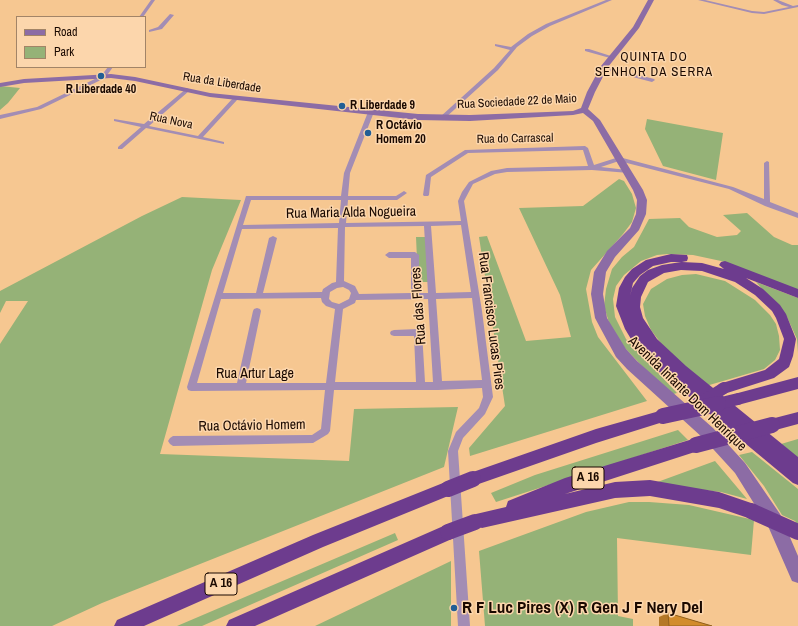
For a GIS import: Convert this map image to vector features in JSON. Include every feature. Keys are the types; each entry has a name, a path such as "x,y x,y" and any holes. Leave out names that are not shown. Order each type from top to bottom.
{"highway":[{"path":"798,294 718,263 693,258 670,258 650,263 636,272 625,288 622,306 625,317 632,331 651,355 798,478"},
{"path":"691,408 724,388 769,374 784,363 788,352 790,339 782,317 776,308 759,292 739,279 727,274 702,267 681,266 662,269 652,273 644,279 638,288 635,297 634,307 637,319 653,343 681,370 798,466"},
{"name":"A 16","path":"123,626 318,541 473,479 596,436 663,416 691,408 738,399 798,383"},
{"name":"A 16","path":"235,626 448,532 565,486 696,445 798,418"},
{"path":"478,521 615,490 650,488 719,500 751,511 798,532"}],"street":[{"path":"142,16 153,0"},
{"path":"442,118 496,69 513,49 530,35 548,25 610,0"},
{"name":"Rua Sociedade 22 de Maio","path":"442,118 486,117 573,112 584,110 591,92 604,68 612,56 636,28 651,0"},
{"path":"700,0 752,12 764,13 797,6"},
{"path":"775,0 784,4 797,6"},
{"path":"718,10 721,5"},
{"path":"146,34 160,28 172,15"},
{"path":"146,31 151,31"},
{"path":"497,45 513,49"},
{"path":"587,50 612,56"},
{"path":"107,76 111,68"},
{"path":"0,117 39,108 107,76 116,68"},
{"path":"604,68 652,80"},
{"name":"Rua da Liberdade","path":"0,84 24,81 107,76 135,78 186,90 235,99 442,118"},
{"path":"120,148 186,90"},
{"path":"199,138 235,99"},
{"name":"Avenida Infante Dom Henrique","path":"584,110 596,120 638,190 642,200 641,214 634,230 610,254 600,272 597,294 601,318 612,340 632,365 708,433 740,468 774,520 798,575"},
{"path":"340,284 342,224 348,173 371,112"},
{"name":"Rua Nova","path":"116,120 222,143"},
{"name":"Rua do Carrascal","path":"426,195 428,176 467,150 585,148 592,168"},
{"path":"619,159 731,188 798,216"},
{"name":"Rua Francisco Lucas Pires","path":"592,168 619,159"},
{"path":"767,163 767,204"},
{"name":"Rua Francisco Lucas Pires","path":"464,626 453,451 459,435 482,411 488,397 461,201 471,183 482,176 493,172 507,170 592,168 627,172"},
{"path":"345,199 397,198 404,193"},
{"name":"Rua Artur Lage","path":"345,199 248,198 220,296 191,387 438,386 486,384"},
{"name":"Rua Maria Alda Nogueira","path":"239,227 464,223"},
{"name":"Rua das Flores","path":"427,224 438,386"},
{"path":"259,295 273,238"},
{"path":"390,255 415,255 415,295"},
{"path":"355,297 355,293 352,288 344,284 340,284 329,288 325,296 325,300 329,304 339,307 349,304 355,297 475,295"},
{"path":"220,296 325,296"},
{"name":"Rua Octávio Homem","path":"173,441 313,438 325,431 339,307"},
{"path":"241,387 256,311"},
{"path":"394,333 418,332 421,386"}],"green space":[{"path":"0,86 20,88 8,103 0,110"},
{"path":"647,119 723,133 716,180 663,166 645,129"},
{"path":"619,179 624,181 632,194 636,208 632,222 591,270 586,289 592,322 598,337 647,401 470,456 469,448 505,406 479,237 487,236 526,341 571,337 560,295 519,208 583,206"},
{"path":"182,197 241,200 212,270 160,454 349,461 354,409 458,407 444,467 102,603 52,626 0,626 0,344 28,301 6,301 0,313 0,291 142,216"},
{"path":"747,213 774,237 792,245 798,245 798,290 721,261 693,255 668,254 657,255 641,261 624,275 616,286 613,299 615,317 626,339 677,393 670,395 621,344 610,326 604,306 606,289 612,269 622,257 634,247 649,219 680,218 689,227 717,237 737,235 741,231 723,215"},
{"path":"416,237 426,237 428,282 418,282"},
{"path":"696,274 725,281 755,300 770,315 776,324 780,350 775,360 764,369 706,386 666,350 651,330 645,316 643,304 651,289 667,279 682,275"},
{"path":"756,282 798,298 798,353 797,339 787,317"},
{"path":"678,430 688,440 496,502 491,493 535,475"},
{"path":"798,439 798,458 781,444"},
{"path":"752,452 798,489 798,525 795,521 782,515 764,486 739,455"},
{"path":"715,461 747,499 721,492 652,484"},
{"path":"629,502 689,505 754,520 751,555 617,538 618,616 633,619 633,626 485,626 479,551 586,512"},
{"path":"395,533 398,540 202,626 177,626"},
{"path":"451,561 451,626 315,626"}],"building":[{"path":"668,613 712,626 669,626"}],"place":[{"name":"R Liberdade 40","path":"101,76"},
{"name":"R Liberdade 9","path":"342,106"},
{"name":"R Octávio Homem 20","path":"368,133"},
{"name":"R F Luc Pires (X) R Gen J F Nery Del","path":"454,608"}],"district":[{"name":"QUINTA DO SENHOR DA SERRA","path":"654,66"}]}
